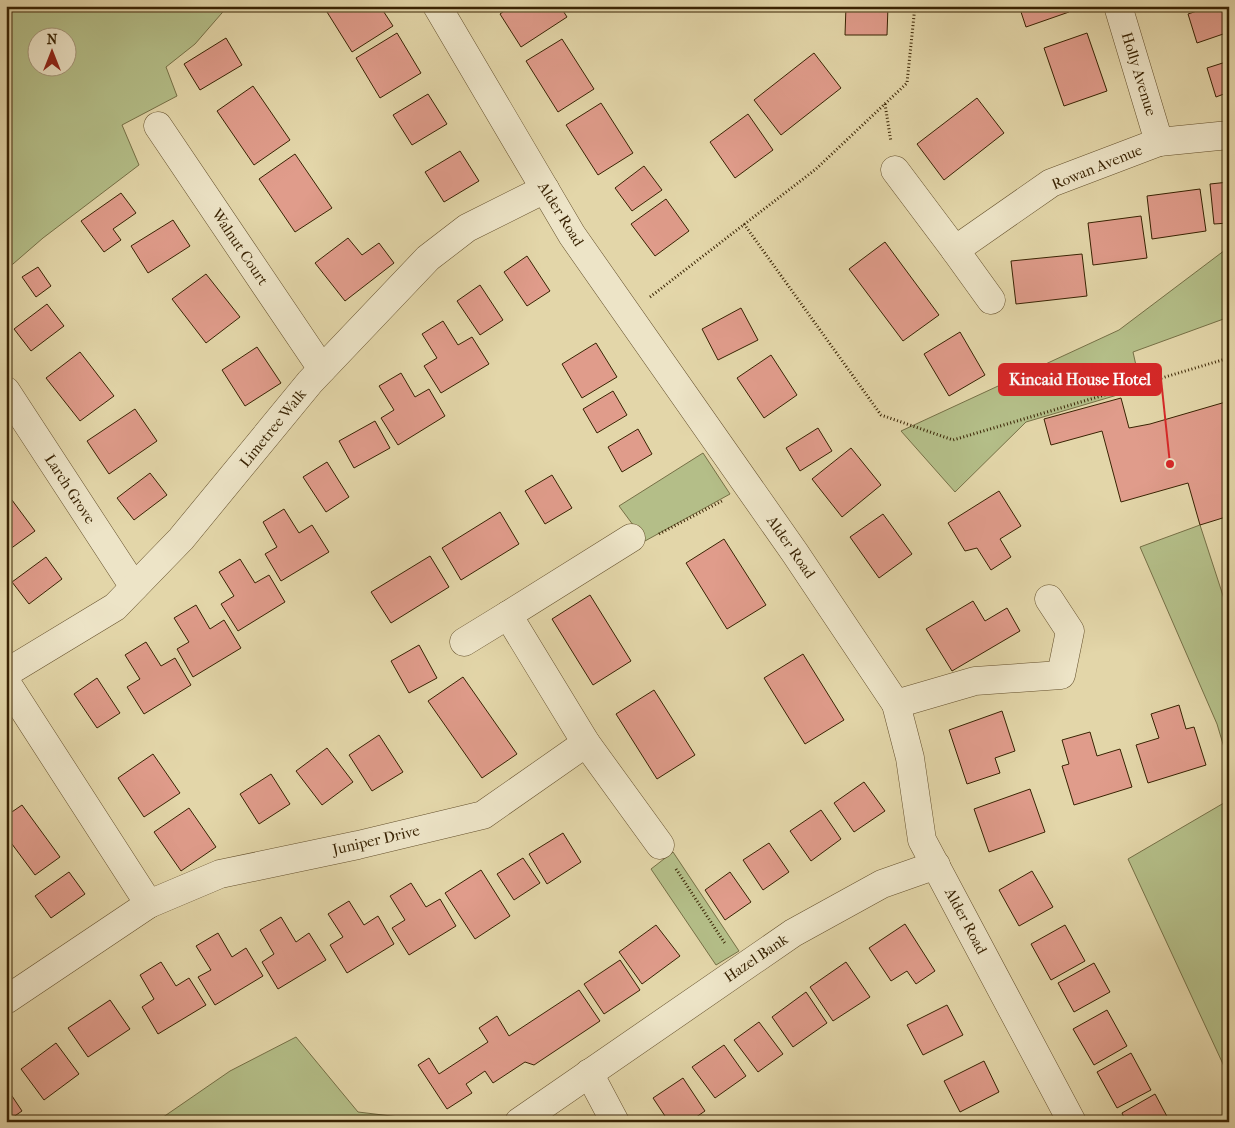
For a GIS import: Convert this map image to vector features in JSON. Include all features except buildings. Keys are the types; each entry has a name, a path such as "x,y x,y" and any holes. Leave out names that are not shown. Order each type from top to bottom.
{"street":[{"name":"Alder Road","path":"436,6 572,234 749,486 896,704 910,758 922,840 1072,1122"},
{"name":"Holly Avenue","path":"1118,6 1159,142"},
{"name":"Walnut Court","path":"158,126 322,369"},
{"name":"Rowan Avenue","path":"955,250 1051,183 1159,142 1229,135"},
{"path":"895,170 990,300"},
{"name":"Limetree Walk","path":"6,673 115,607 181,539 322,369 428,258 467,228 545,189"},
{"name":"Larch Grove","path":"6,391 134,587"},
{"path":"464,642 631,538"},
{"path":"896,704 975,681 1061,675 1070,630 1049,599"},
{"path":"508,615 586,743 660,845"},
{"path":"6,682 149,904"},
{"name":"Juniper Drive","path":"6,1000 149,904 220,874 358,845 483,815 586,743"},
{"name":"Hazel Bank","path":"519,1122 794,933 882,884 936,865"},
{"path":"589,1073 615,1122"}],"path":[{"path":"628,314 816,169 907,83 915,6"},
{"path":"885,103 895,170"},
{"path":"744,224 881,415 953,440 1229,358"},
{"path":"631,538 645,541 749,486"},
{"path":"660,845 742,968"}],"green space":[{"path":"6,6 228,6 195,44 166,67 177,96 122,125 139,165 43,238 6,270"},
{"path":"1229,247 1229,317 1133,352 1141,388 1026,422 955,492 901,431 1119,330"},
{"path":"703,453 730,494 645,541 619,506"},
{"path":"1200,525 1229,614 1229,764 1217,724 1140,547"},
{"path":"1229,800 1229,1077 1128,859"},
{"path":"673,852 739,951 716,965 651,869"},
{"path":"296,1037 358,1112 441,1122 156,1122 230,1071"}],"place":[{"name":"Kincaid House Hotel","path":"1170,464"}]}
